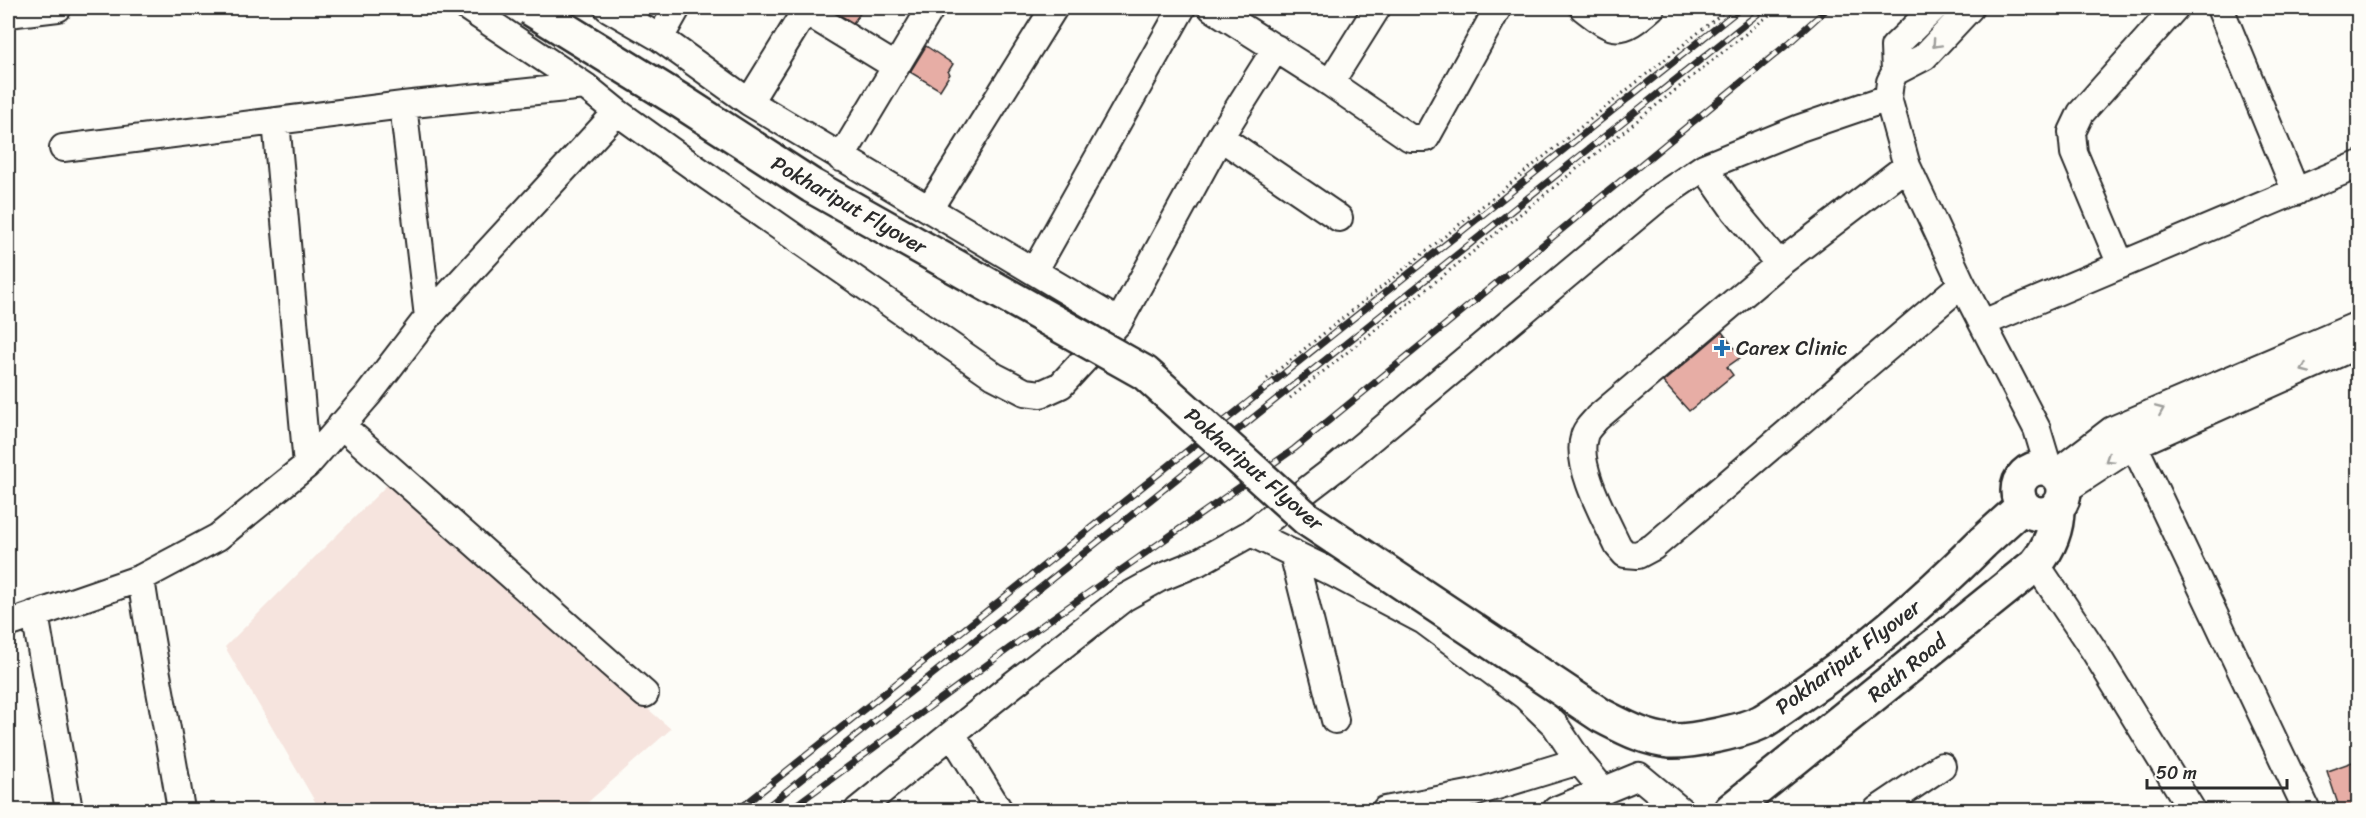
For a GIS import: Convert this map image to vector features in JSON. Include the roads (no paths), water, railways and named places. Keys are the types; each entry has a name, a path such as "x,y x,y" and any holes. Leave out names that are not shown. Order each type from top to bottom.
{"main road":[{"name":"Pokhariput Flyover","path":"530,8 812,186 1145,373 1307,519 1602,716 1637,734 1671,741 1719,735 1761,722 1826,679 1885,633 2023,506"},
{"path":"2033,469 2057,485 2043,514 2028,511 2023,506 2017,492 2021,478 2033,469"},
{"name":"Rath Road","path":"1731,810 2036,564 2055,532 2057,485"}],"street":[{"path":"8,14 58,8"},
{"path":"468,8 585,86 617,112 994,376 1025,392 1041,394 1061,385 1119,322 1220,137 1276,48"},
{"path":"608,8 660,38 749,102 1119,322"},
{"path":"660,38 677,8"},
{"path":"841,158 931,8"},
{"path":"929,209 1054,8"},
{"path":"1035,270 1182,8"},
{"path":"1212,8 1242,15 1276,48 1410,138 1426,138 1498,8"},
{"path":"1330,83 1377,8"},
{"path":"1583,8 1610,27 1621,27 1633,23 1651,8"},
{"path":"1934,8 1894,47 1895,72 1890,82 1888,98 1907,166 1962,284 2037,429 2057,485"},
{"path":"1895,72 1924,57 1970,8"},
{"path":"2121,265 2074,153 2072,132 2081,113 2175,8"},
{"path":"2220,8 2296,192"},
{"path":"749,102 806,9 895,66"},
{"path":"63,148 403,105 585,86"},
{"path":"858,810 1124,598 1160,578 1199,562 1251,533 1337,467 1660,197 1704,167 1800,128 1888,98"},
{"path":"403,105 428,317"},
{"path":"8,624 141,578 218,537 307,465 368,395 428,317 617,112"},
{"path":"276,122 307,465"},
{"path":"1220,137 1339,218"},
{"path":"1983,323 2358,165"},
{"path":"1907,166 1779,264 1597,418 1584,436 1582,454 1588,478 1618,546 1624,554 1638,555 1653,547 1962,284"},
{"path":"1704,167 1735,211 1779,264"},
{"path":"2057,485 2089,446 2112,430 2358,325"},
{"path":"2057,485 2134,444 2358,345"},
{"path":"341,425 645,694"},
{"path":"2134,444 2307,810"},
{"path":"1251,533 1424,621 1525,696 1555,725 1604,791"},
{"path":"1293,553 1335,720"},
{"path":"2036,564 2095,652 2192,810"},
{"path":"141,578 181,810"},
{"path":"35,614 69,810"},
{"path":"952,734 999,810"},
{"path":"1385,810 1474,793 1579,760"},
{"path":"1877,810 1942,766"},
{"path":"1556,810 1639,776 1680,810"}],"railway":[{"path":"738,810 1741,8"},
{"path":"763,810 1765,8"},
{"path":"789,810 1011,647 1294,449 1789,43 1828,8"}],"place":[{"name":"Carex Clinic","path":"1722,348"}]}
